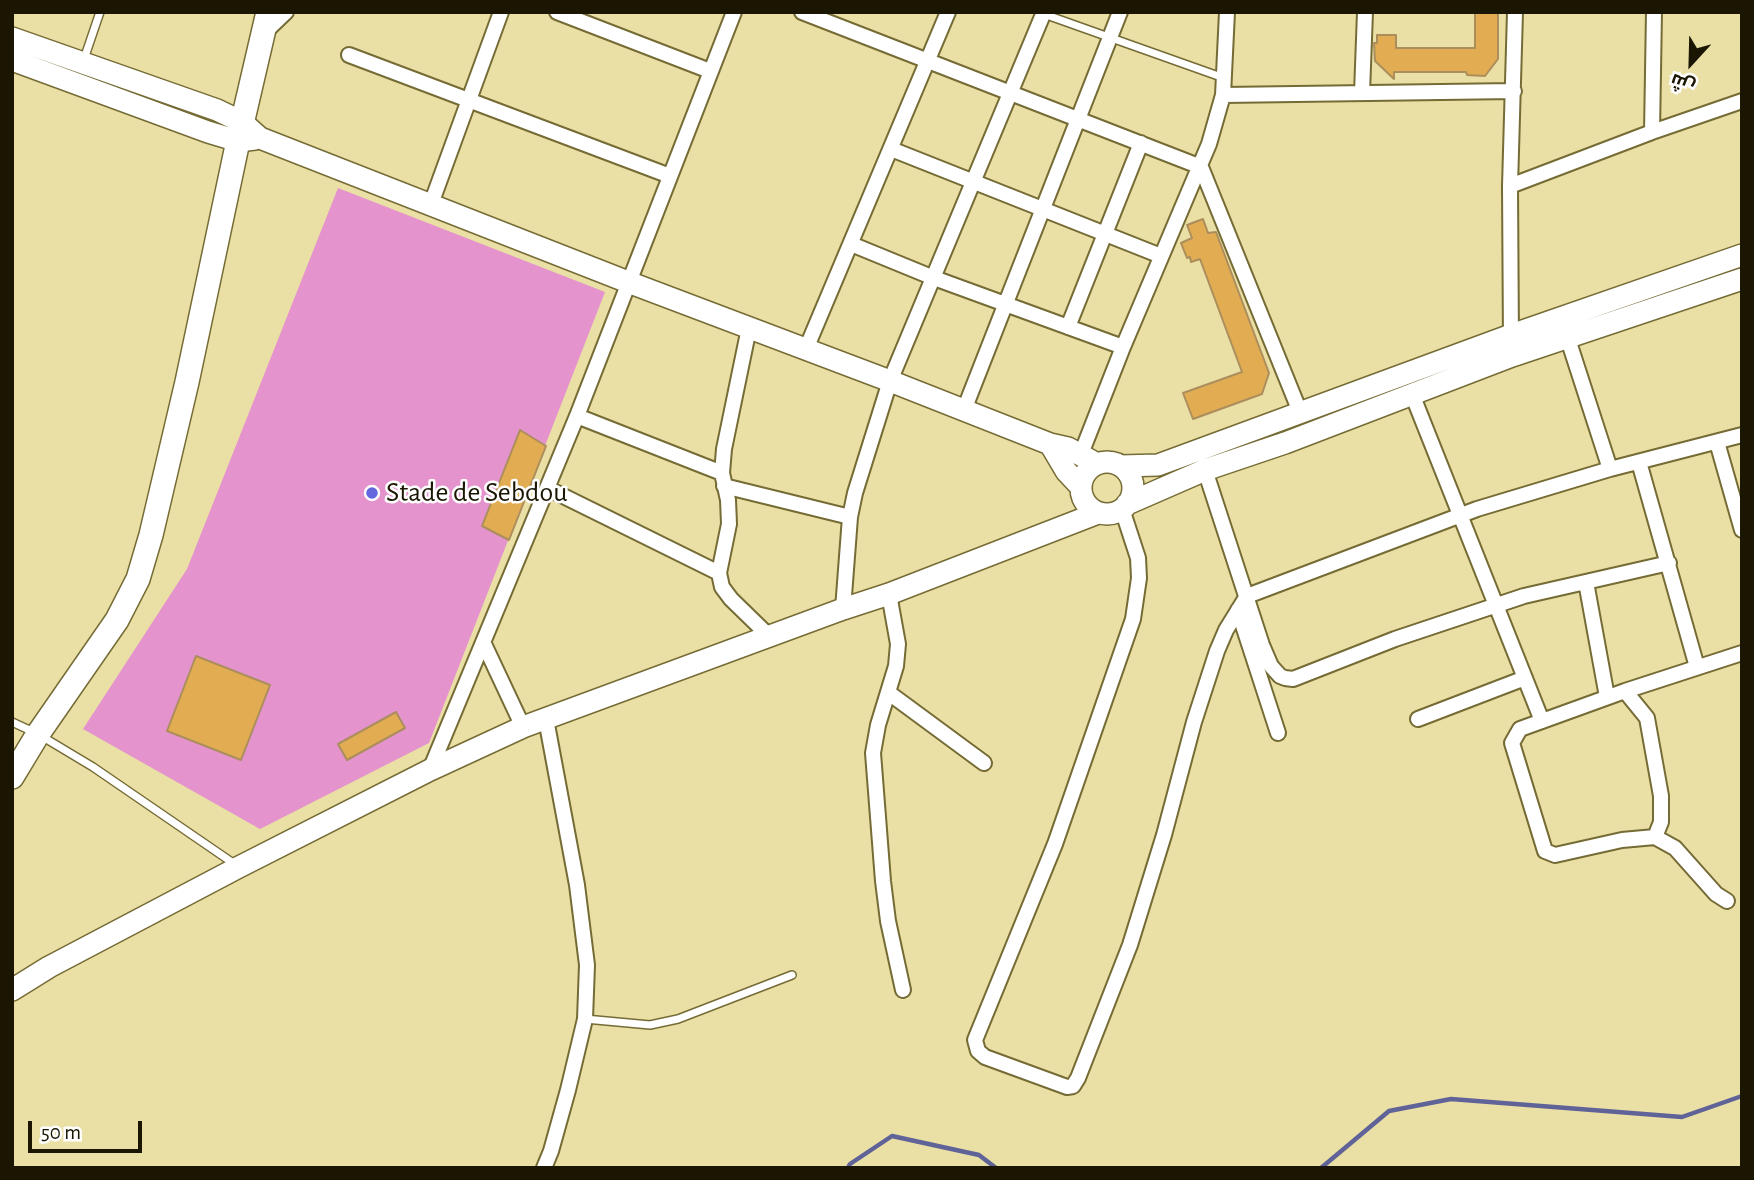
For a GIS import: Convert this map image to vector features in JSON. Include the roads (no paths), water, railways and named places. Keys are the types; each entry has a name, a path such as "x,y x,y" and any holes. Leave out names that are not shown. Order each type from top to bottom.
{"main road":[{"path":"12,777 38,734 117,620 138,579 151,535 246,134 268,12"},
{"path":"12,38 79,72"},
{"path":"12,60 79,72 217,110 246,134 1089,459 1121,466 1158,465 1300,412 1511,345 1742,255"},
{"path":"12,990 49,967 239,867 430,770 523,727 889,594 1098,513 1114,513 1205,470 1285,443 1412,394 1511,345 1567,336 1742,279"},
{"path":"1050,444 1081,491 1085,503 1098,513"},
{"path":"1064,527 1075,512 1089,459"},
{"path":"1121,466 1133,488 1125,507"}],"street":[{"path":"262,35 286,12"},
{"path":"431,204 501,12"},
{"path":"557,12 710,71"},
{"path":"430,770 577,416 733,12"},
{"path":"802,12 1201,167 1300,412"},
{"path":"806,349 948,12"},
{"path":"964,410 1120,12"},
{"path":"1089,459 1123,347 1201,167 1223,95 1227,12"},
{"path":"1362,93 1365,12"},
{"path":"1511,345 1510,186 1515,12"},
{"path":"1653,132 1654,12"},
{"path":"843,609 850,517 865,457 890,381 1042,13"},
{"path":"349,55 670,176"},
{"path":"1223,95 1514,91"},
{"path":"1510,186 1742,101"},
{"path":"1068,327 1141,143"},
{"path":"891,149 1161,256"},
{"path":"850,244 934,278 1123,347"},
{"path":"749,328 728,426 723,480 729,524 719,573 722,587 769,636"},
{"path":"1567,336 1610,469"},
{"path":"1412,394 1542,721"},
{"path":"577,416 723,480 850,517"},
{"path":"1125,507 1138,558 1139,578 1133,619 1055,844 975,1045 985,1057 1067,1087 1076,1084 1121,968 1146,896 1194,722 1217,651 1247,596 1459,515 1610,469 1742,435"},
{"path":"1717,442 1742,530"},
{"path":"1639,462 1697,667"},
{"path":"1205,470 1262,645 1271,666 1280,676 1293,679 1395,639 1524,596 1669,563"},
{"path":"547,488 719,573"},
{"path":"1586,582 1607,697"},
{"path":"889,594 898,644 896,666 878,725 873,753 874,783 888,921 903,990"},
{"path":"1238,610 1278,733"},
{"path":"484,644 523,727"},
{"path":"1727,901 1716,894 1675,848 1655,838 1622,840 1555,855 1545,851 1512,743 1520,729 1742,653"},
{"path":"1418,719 1525,678"},
{"path":"1625,691 1647,718 1661,796 1661,822 1655,838"},
{"path":"889,693 984,762"},
{"path":"544,1168 551,1152 585,1019 587,965 577,885 546,719"}],"lane":[{"path":"79,72 100,12"},
{"path":"1042,13 1224,78"},
{"path":"12,722 38,734 156,808 239,867"},
{"path":"585,1019 650,1025 678,1020 792,975"}],"waterway":[{"path":"1321,1168 1389,1111 1451,1099 1682,1117 1742,1096"},
{"path":"848,1168 892,1136 979,1155 996,1168"}],"place":[{"name":"Stade de Sebdou","path":"372,493"}]}
